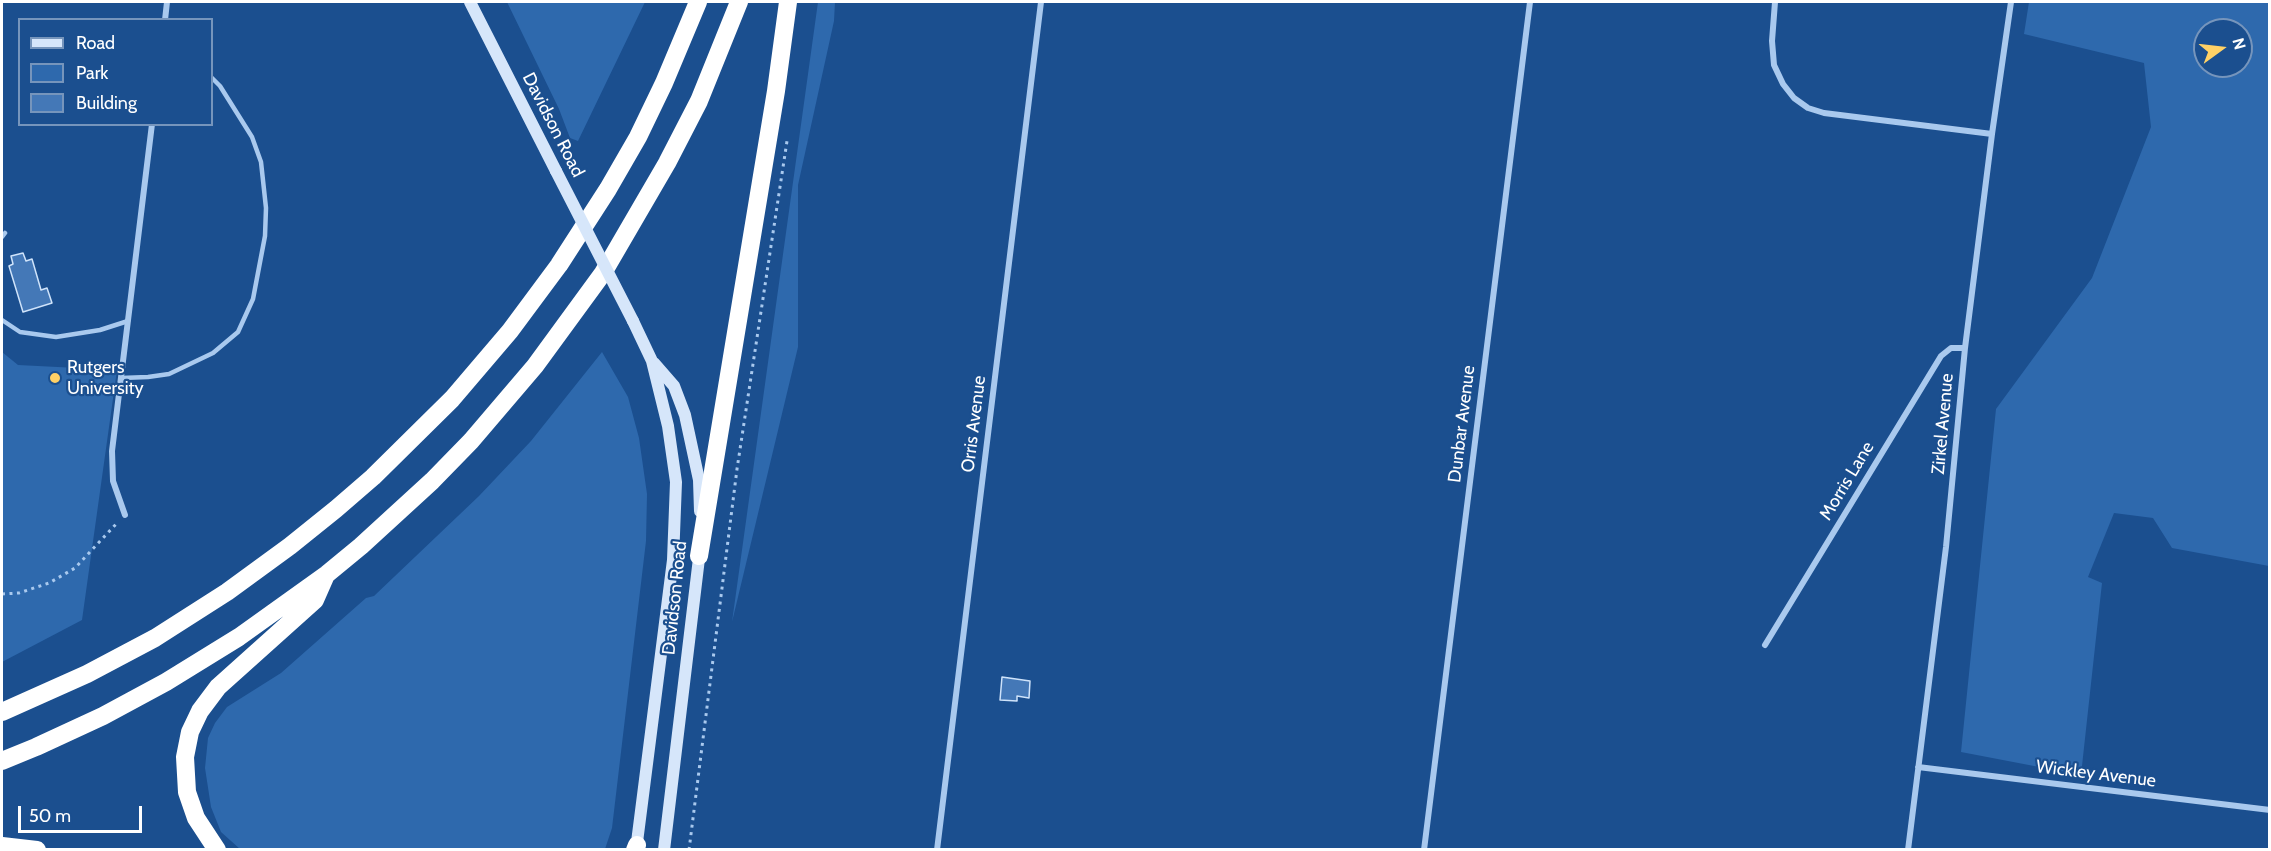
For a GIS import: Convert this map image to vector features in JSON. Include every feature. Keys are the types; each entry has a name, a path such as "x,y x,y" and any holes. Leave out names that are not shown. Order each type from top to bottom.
{"highway":[{"path":"648,115 685,2"},
{"path":"2,712 87,674 180,622 227,592 290,546 373,477 452,399 510,331 580,234 623,163 648,115 683,42 698,2"},
{"path":"2,761 103,716 166,682 239,637 327,574 403,508 471,441 535,366 603,273 667,163 699,101 739,2"},
{"path":"699,556 776,91 788,2"},
{"path":"217,849 196,818 187,792 185,757 190,732 200,711 218,687 315,600 327,574"},
{"path":"2,846 37,849"}],"main road":[{"name":"Davidson Road","path":"470,2 652,361 672,454 676,482 674,560 636,848"},
{"name":"Davidson Road","path":"652,361 674,386 690,436 699,480 699,556 664,849"}],"street":[{"path":"165,18 167,2"},
{"name":"Orris Avenue","path":"937,849 1041,2"},
{"name":"Dunbar Avenue","path":"1424,849 1530,2"},
{"path":"1775,2 1772,41 1774,65 1783,84 1794,98 1808,108 1824,113 1992,134"},
{"name":"Zirkel Avenue","path":"1908,849 1946,547 1965,348 2011,2"},
{"path":"125,515 114,481 112,451 152,126"},
{"name":"Morris Lane","path":"1765,645 1941,356 1951,348 1965,348"},
{"name":"Wickley Avenue","path":"1918,767 2270,810"}],"lane":[{"path":"121,378 148,378 169,374 213,353 238,332 253,299 265,236 266,208 261,162 252,136 220,86 213,79"},
{"path":"2,320 20,332 56,337 100,330 128,321"}],"path":[{"path":"689,849 737,469 788,131"},
{"path":"2,594 19,593 49,584 75,568 125,515"}],"green space":[{"path":"507,2 645,2 578,141 570,138 559,109"},
{"path":"818,2 835,2 834,21 798,185 798,347 732,622"},
{"path":"2029,2 2269,2 2269,566 2172,548 2153,518 2114,513 2088,577 2102,583 2081,775 1961,752 1996,409 2092,278 2151,127 2144,63 2024,34"},
{"path":"2,352 18,365 117,370 82,620 2,662"},
{"path":"602,352 628,397 639,438 647,494 646,541 612,828 605,849 240,849 221,832 211,807 205,768 208,738 215,723 227,707 281,673 366,598 374,596 479,496 531,441"}],"building":[{"path":"23,253 26,261 32,259 41,290 47,288 52,303 23,312 9,266 13,264 11,256"},
{"path":"1002,677 1030,681 1029,698 1017,696 1017,701 1000,700"}],"place":[{"name":"Rutgers University","path":"55,378"}]}
